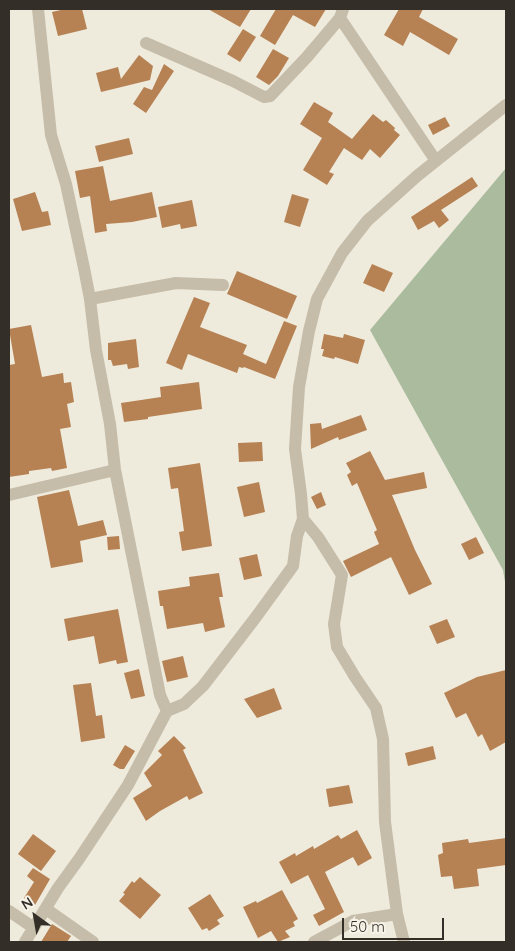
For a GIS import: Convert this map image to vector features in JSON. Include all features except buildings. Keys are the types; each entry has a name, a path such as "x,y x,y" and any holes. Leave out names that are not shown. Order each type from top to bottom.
{"street":[{"path":"38,9 51,135 66,184 90,299 96,350 110,424 115,470 160,695 167,711"},
{"path":"146,43 233,81 264,97 270,96 284,82 341,14 436,161"},
{"path":"25,942 58,888 128,786 167,711 184,704 203,686 293,566 297,536 303,519 294,449 299,387 309,331 317,300 342,253 367,221 436,161 506,105"},
{"path":"90,299 176,283 222,285"},
{"path":"9,495 115,470"},
{"path":"303,519 318,537 342,575 334,624 337,647 354,677 376,708 383,738 385,822 397,914 404,942"},
{"path":"46,909 93,942"},
{"path":"9,911 34,928"},
{"path":"314,942 353,921 397,914"}],"green space":[{"path":"506,168 506,588 503,570 370,330"}]}
